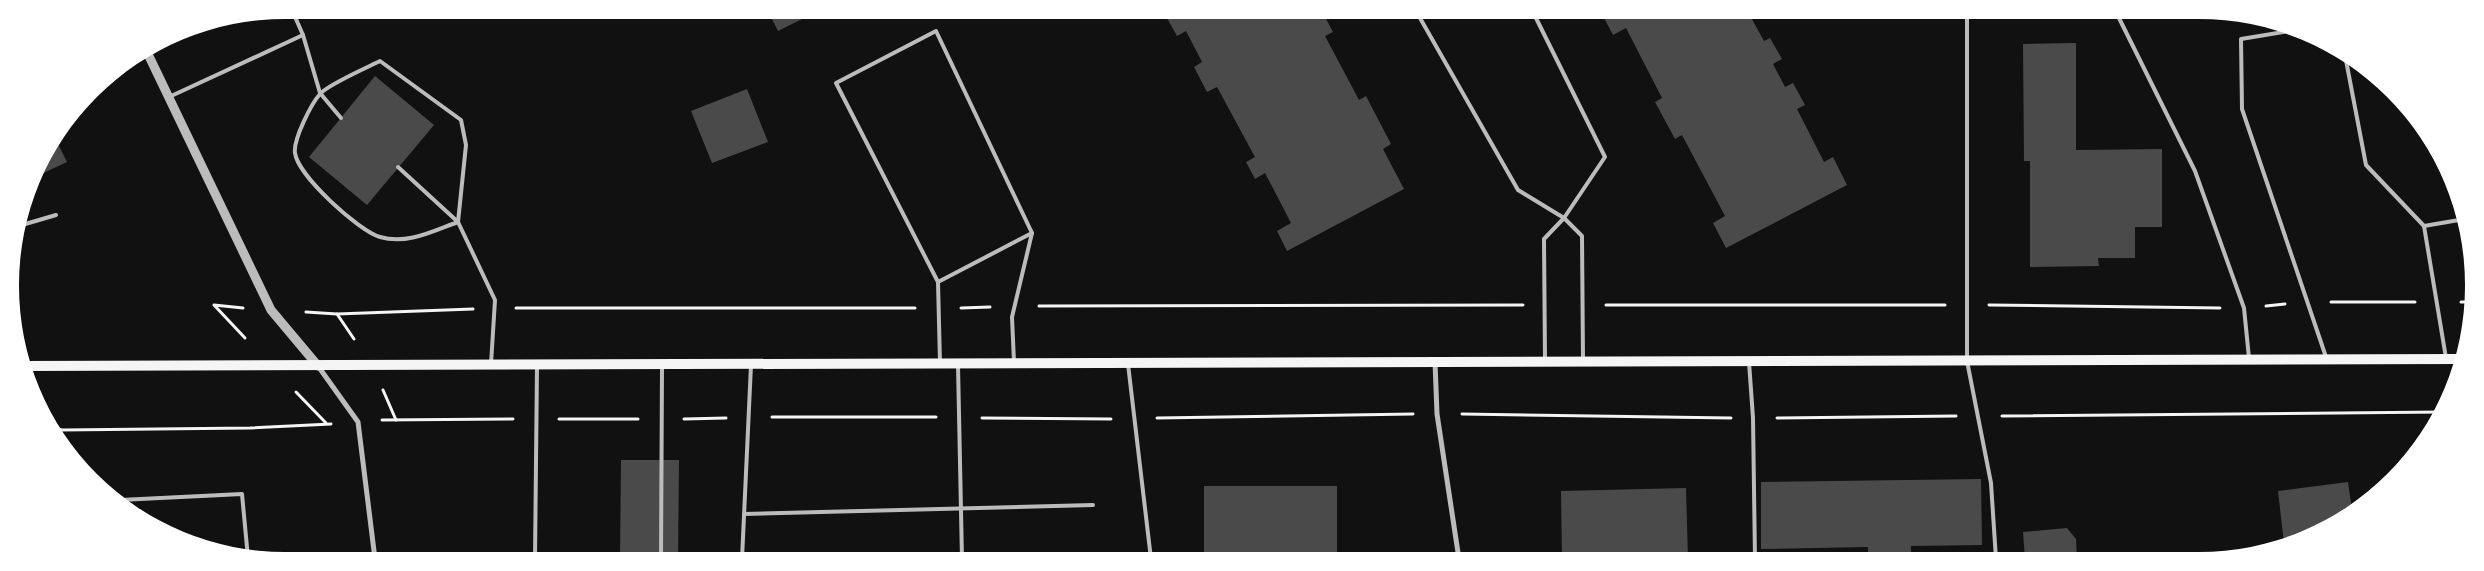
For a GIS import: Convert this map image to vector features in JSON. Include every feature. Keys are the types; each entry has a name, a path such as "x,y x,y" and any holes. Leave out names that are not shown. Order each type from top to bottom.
{"main road":[{"path":"31,366 2455,359"}],"street":[{"path":"149,56 271,310 318,366 358,422 373,552"},
{"path":"1435,362 1437,414 1459,552"}],"lane":[{"path":"296,19 303,35 320,92 341,118"},
{"path":"1421,19 1518,190 1564,218 1582,236 1583,362"},
{"path":"1536,19 1605,157 1564,218 1544,239 1545,362"},
{"path":"1967,19 1967,360 1991,483 1996,552"},
{"path":"2119,19 2194,171 2244,308 2249,359"},
{"path":"940,363 938,282 836,83 936,31 1032,233 1012,317 1014,362"},
{"path":"2282,32 2241,39 2242,109 2327,360"},
{"path":"168,97 303,35"},
{"path":"380,61 461,120 466,144 458,222 409,239 380,237 340,210 306,178 295,153 298,134 320,92 380,61"},
{"path":"2347,64 2366,165 2424,226 2446,359"},
{"path":"398,168 458,222 495,300 491,364"},
{"path":"26,224 56,215"},
{"path":"2424,226 2457,220"},
{"path":"938,282 1032,233"},
{"path":"1749,360 1753,418 1755,552"},
{"path":"958,362 962,552"},
{"path":"1128,362 1150,552"},
{"path":"742,552 751,363"},
{"path":"535,552 536,364"},
{"path":"661,552 662,364"},
{"path":"127,500 242,494 247,549"},
{"path":"744,514 1093,505"}],"path":[{"path":"1583,305 1967,305 2244,308 2307,302 2465,302"},
{"path":"337,314 494,308 1544,305"},
{"path":"61,430 250,428 327,424"}],"building":[{"path":"772,19 802,19 778,31"},
{"path":"1167,19 1326,19 1333,32 1325,36 1359,100 1366,96 1391,144 1383,149 1404,189 1287,251 1277,231 1291,223 1265,173 1255,179 1246,162 1255,157 1217,87 1207,92 1194,67 1202,62 1186,31 1177,36"},
{"path":"1605,19 1752,19 1764,41 1770,38 1782,59 1773,64 1785,87 1793,83 1805,105 1797,109 1824,162 1833,157 1847,185 1726,248 1713,223 1725,216 1682,135 1675,139 1655,102 1662,98 1626,28 1613,35"},
{"path":"2076,43 2076,150 2162,149 2162,227 2135,227 2135,258 2098,258 2099,266 2030,267 2030,161 2024,161 2023,44"},
{"path":"375,76 434,125 367,205 309,157"},
{"path":"747,89 768,142 712,163 691,111"},
{"path":"59,145 67,162 44,173"},
{"path":"621,460 679,460 678,552 620,552"},
{"path":"1981,479 1982,545 1911,546 1911,552 1868,552 1868,547 1761,549 1761,482"},
{"path":"2348,482 2351,504 2332,517 2283,538 2278,491"},
{"path":"1204,486 1337,486 1337,552 1204,552"},
{"path":"1686,488 1688,552 1562,552 1561,491"},
{"path":"2067,528 2076,539 2077,552 2024,552 2023,532"}]}
